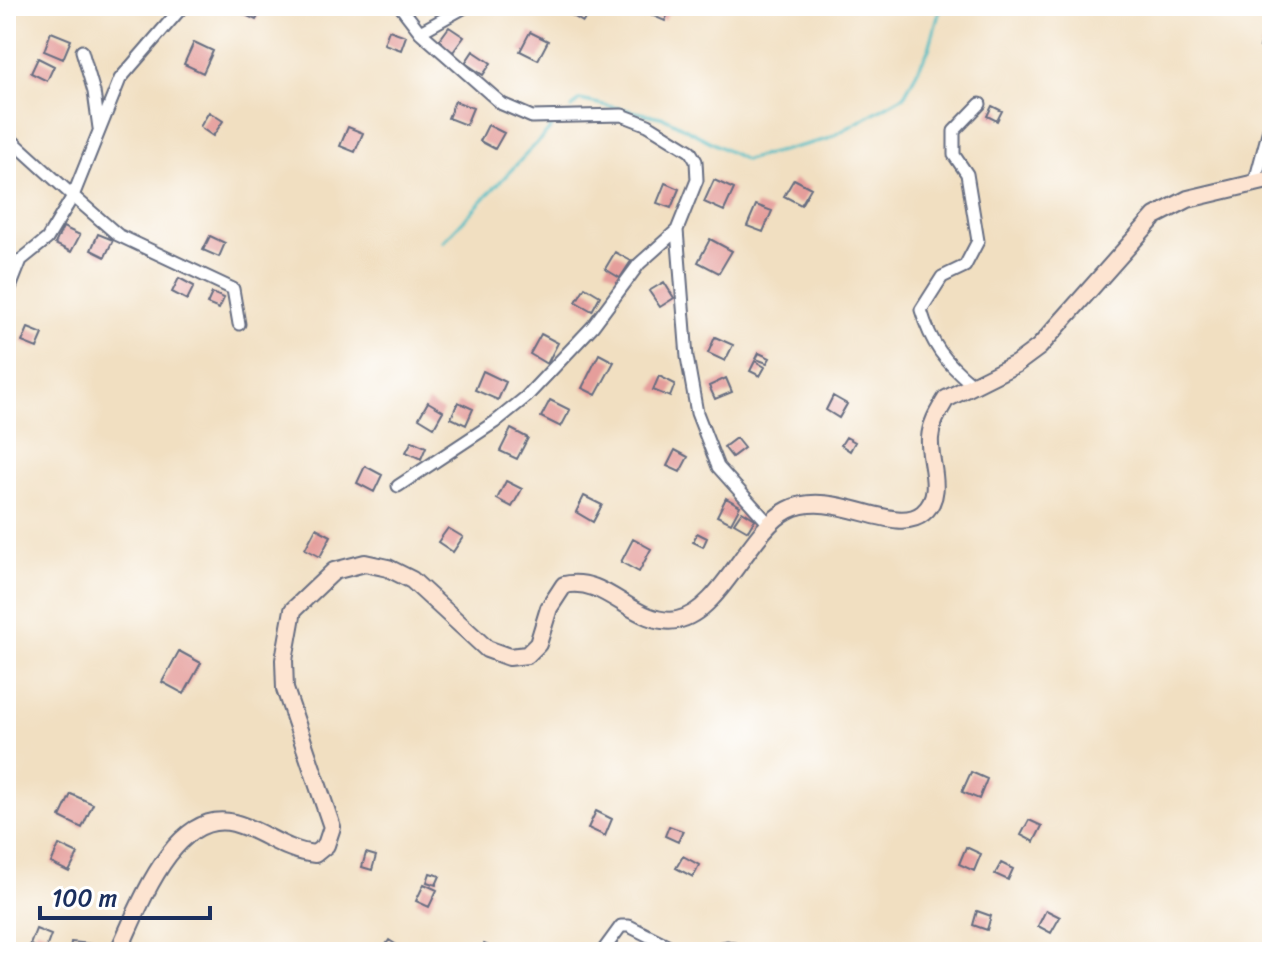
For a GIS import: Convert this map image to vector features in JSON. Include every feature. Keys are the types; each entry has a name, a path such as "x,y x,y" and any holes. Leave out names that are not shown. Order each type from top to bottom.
{"main road":[{"path":"118,952 173,846 207,822 231,822 299,853 315,854 326,845 332,827 285,689 284,660 293,610 334,571 365,563 400,574 412,580 487,649 509,657 527,655 538,644 549,608 564,585 592,584 659,619 676,620 690,615 723,585 770,525 788,510 804,504 832,503 897,520 912,519 926,511 936,488 930,445 935,417 946,399 1016,364 1039,347 1155,216 1188,199 1272,179"}],"street":[{"path":"6,298 21,260 47,239 73,196 120,79 183,6"},
{"path":"400,6 420,32 502,104 532,117 622,115 648,125 690,151 696,161 697,180 677,230 687,357 697,413 718,467 770,525"},
{"path":"420,32 467,6"},
{"path":"1266,6 1272,13"},
{"path":"82,51 94,92 99,131"},
{"path":"972,384 944,361 930,338 921,310 942,277 965,266 978,241 967,174 954,155 954,131 980,104"},
{"path":"1254,185 1272,118"},
{"path":"6,135 118,235 233,289 239,324"},
{"path":"398,486 495,422 526,397 593,326 639,264 677,230"},
{"path":"602,952 621,926 639,929 681,952"},
{"path":"705,952 727,947 743,952"}],"building":[{"path":"247,6 264,6 256,20 243,14"},
{"path":"572,6 591,8 583,22 568,13"},
{"path":"646,6 671,6 665,21 644,12"},
{"path":"449,27 464,37 453,52 438,42"},
{"path":"389,30 406,36 401,50 384,44"},
{"path":"51,32 71,40 63,59 44,51"},
{"path":"530,32 548,41 538,60 520,51"},
{"path":"1265,36 1272,39 1272,53 1260,47"},
{"path":"194,42 213,51 203,73 184,64"},
{"path":"473,51 491,63 483,75 465,63"},
{"path":"38,58 54,66 47,81 31,73"},
{"path":"455,101 473,108 466,125 448,118"},
{"path":"992,106 1002,111 997,121 987,116"},
{"path":"209,112 223,121 213,136 200,127"},
{"path":"488,125 504,133 495,149 480,141"},
{"path":"348,127 363,133 355,152 340,146"},
{"path":"794,179 811,188 801,205 784,196"},
{"path":"714,180 734,189 724,211 704,202"},
{"path":"665,183 679,189 671,208 657,203"},
{"path":"756,205 772,211 763,232 747,226"},
{"path":"63,227 80,235 71,252 55,244"},
{"path":"98,234 113,240 105,257 91,250"},
{"path":"210,236 225,243 219,257 203,250"},
{"path":"710,239 732,251 719,273 698,262"},
{"path":"615,252 631,261 620,278 605,269"},
{"path":"179,278 194,286 187,300 172,292"},
{"path":"664,282 674,298 660,307 649,291"},
{"path":"585,287 600,296 592,311 576,302"},
{"path":"212,293 224,298 219,309 207,304"},
{"path":"28,328 43,334 37,348 22,342"},
{"path":"541,334 558,343 547,364 530,354"},
{"path":"715,337 733,345 725,361 708,353"},
{"path":"759,353 770,358 767,363 756,359"},
{"path":"599,354 614,362 596,395 582,388"},
{"path":"755,361 765,367 760,376 750,371"},
{"path":"483,371 506,382 498,400 475,390"},
{"path":"659,376 675,384 670,397 653,390"},
{"path":"726,378 732,392 715,399 709,386"},
{"path":"833,396 847,404 839,418 826,410"},
{"path":"550,400 570,410 561,427 541,417"},
{"path":"428,402 443,411 434,427 419,418"},
{"path":"458,402 473,409 466,425 451,418"},
{"path":"511,429 528,438 517,459 500,451"},
{"path":"846,437 855,442 850,451 841,445"},
{"path":"736,438 744,448 732,457 724,447"},
{"path":"412,441 426,447 421,459 406,452"},
{"path":"675,450 688,457 680,472 667,466"},
{"path":"365,466 382,475 374,492 357,483"},
{"path":"506,481 522,489 512,507 497,499"},
{"path":"584,496 602,505 593,522 576,512"},
{"path":"726,498 740,506 731,523 717,516"},
{"path":"742,511 755,519 748,531 734,523"},
{"path":"316,528 331,536 320,557 305,549"},
{"path":"448,528 463,537 453,552 438,542"},
{"path":"697,533 707,538 703,547 693,542"},
{"path":"633,539 651,549 639,572 621,562"},
{"path":"179,651 201,663 184,694 162,682"},
{"path":"971,772 987,779 979,799 962,792"},
{"path":"71,794 93,804 82,828 60,817"},
{"path":"596,811 612,819 605,836 588,828"},
{"path":"1029,820 1042,826 1034,842 1021,835"},
{"path":"669,826 683,831 678,842 665,836"},
{"path":"59,845 78,854 69,872 51,863"},
{"path":"966,847 981,854 974,871 959,864"},
{"path":"366,853 376,856 372,870 362,867"},
{"path":"683,856 699,865 693,877 676,868"},
{"path":"1001,863 1013,869 1008,880 995,874"},
{"path":"430,873 440,876 436,885 427,882"},
{"path":"424,884 437,890 429,907 416,901"},
{"path":"1046,910 1060,917 1051,933 1038,926"},
{"path":"977,911 991,916 987,930 973,925"},
{"path":"36,929 51,935 45,951 30,945"},
{"path":"389,940 403,949 401,952 381,952"},
{"path":"71,942 91,944 90,952 70,952"},
{"path":"484,944 502,952 480,952"}],"waterway":[{"path":"572,108 580,100 665,118 745,160 828,139 904,96 929,49 941,6"},
{"path":"443,242 553,126"}]}
